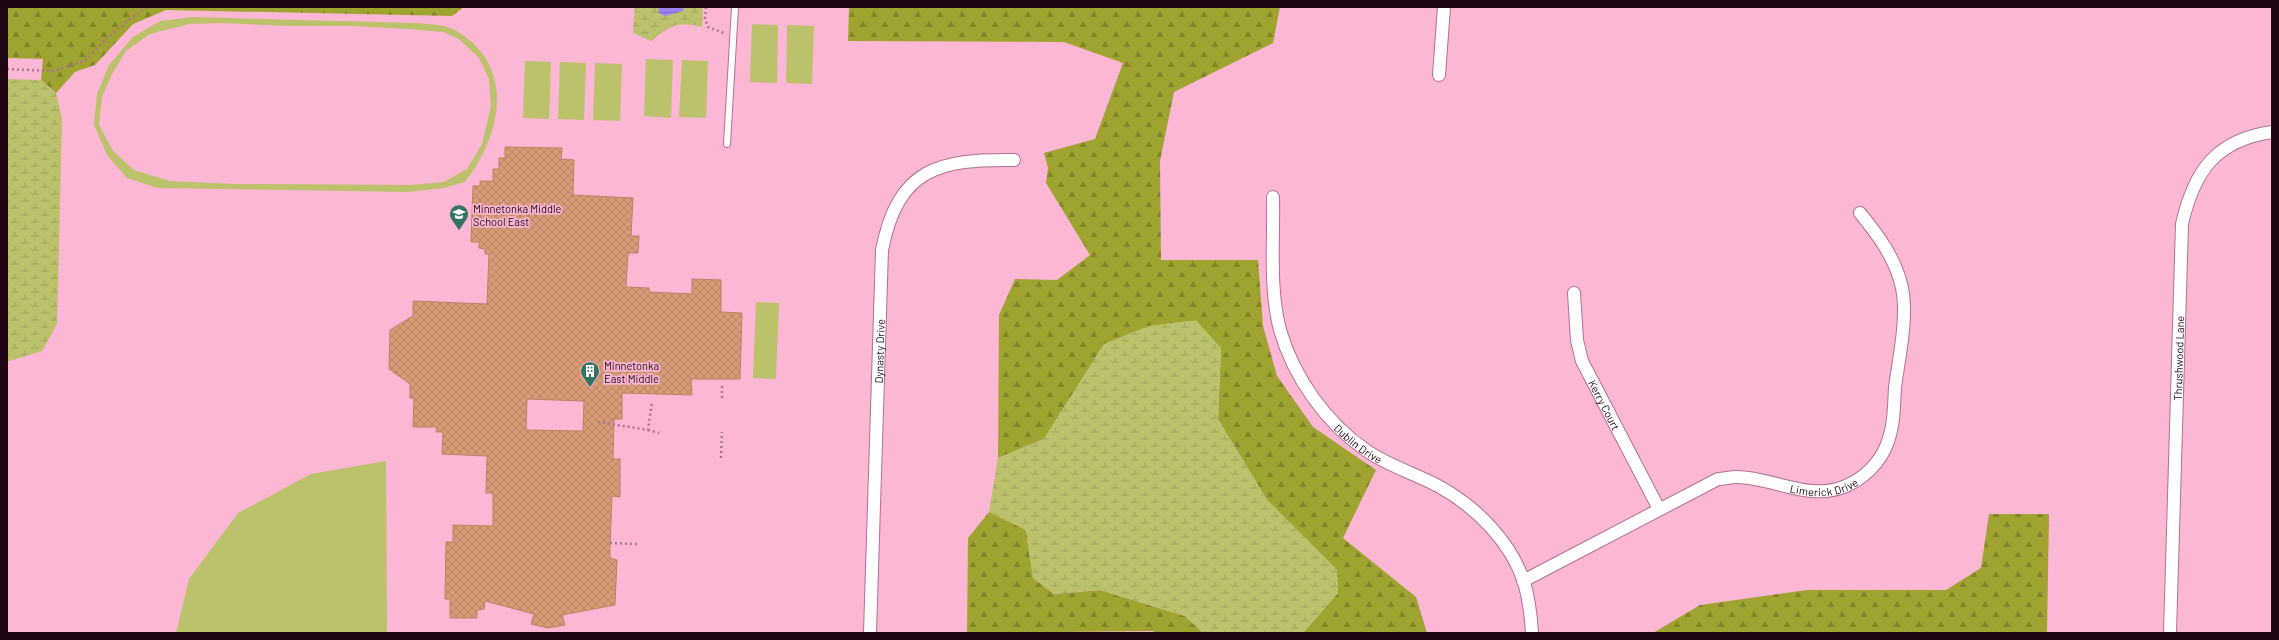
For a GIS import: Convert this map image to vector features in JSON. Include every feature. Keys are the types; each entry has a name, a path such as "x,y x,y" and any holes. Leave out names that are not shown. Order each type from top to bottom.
{"street":[{"path":"1439,75 1444,7"},
{"name":"Thrushwood Lane","path":"2170,633 2182,224 2187,200 2197,177 2213,158 2233,143 2256,134 2272,132"},
{"name":"Dynasty Drive","path":"870,633 882,250 887,224 895,206 906,191 919,179 937,167 975,160 1014,160"},
{"name":"Dublin Drive","path":"1273,197 1273,269 1280,330 1305,385 1322,410 1343,432 1367,451 1393,466 1439,486 1465,502 1487,523 1507,549 1523,581 1530,607 1532,633"},
{"name":"Limerick Drive","path":"1523,581 1718,479 1735,477 1753,479 1802,490 1823,491 1845,486 1862,477 1878,462 1888,444 1892,424 1903,319 1902,289 1893,260 1878,235 1860,212"},
{"name":"Kerry Court","path":"1574,294 1577,340 1582,361 1659,509"}],"lane":[{"path":"727,144 732,51 735,39 735,7"}],"path":[{"path":"7,69 53,71 86,60 107,38 143,9 149,7"},
{"path":"706,7 705,20 708,27 735,39"},
{"path":"722,383 722,398"},
{"path":"648,430 652,401"},
{"path":"598,422 659,433"},
{"path":"720,458 722,432"},
{"path":"610,543 637,544"}],"green space":[{"path":"7,7 464,7 452,16 166,10 133,24 95,65 75,72 56,93 41,80 43,59 7,58"},
{"path":"635,7 658,7 659,13 683,11 684,7 703,7 702,27 686,24 675,26 664,31 651,41 633,33"},
{"path":"849,7 1280,7 1273,43 1174,92 1160,161 1161,260 1258,260 1263,326 1277,376 1313,427 1376,470 1343,538 1416,597 1427,633 1303,633 1338,593 1337,570 1267,500 1218,419 1221,348 1104,344 1044,439 998,458 999,315 1015,279 1057,280 1090,255 1046,183 1048,168 1044,153 1095,139 1123,63 1064,42 848,41"},
{"path":"192,17 416,23 440,25 451,28 462,34 475,45 487,61 494,78 497,96 496,114 492,132 476,167 465,182 444,188 407,192 158,188 127,178 107,155 94,125 97,94 109,65 133,37 160,21","holes":["220,23 289,26 352,26 408,29 443,32 459,39 479,58 489,79 491,106 482,144 467,169 444,182 410,185 234,184 170,181 134,170 113,151 99,125 102,97 112,74 126,51 150,34 189,24"]},
{"path":"752,24 778,25 777,83 750,82"},
{"path":"787,25 814,26 812,84 786,83"},
{"path":"646,59 673,60 671,118 644,116"},
{"path":"682,60 708,61 706,118 679,117"},
{"path":"525,61 551,62 549,119 523,118"},
{"path":"560,62 586,63 584,120 558,119"},
{"path":"595,63 622,64 620,121 593,120"},
{"path":"7,79 41,80 56,93 62,119 57,324 42,351 9,361 7,361"},
{"path":"756,302 779,303 776,379 753,378"},
{"path":"1196,320 1221,348 1218,419 1267,500 1337,570 1338,593 1303,633 1203,633 1185,616 1100,590 1054,594 1033,578 1026,530 989,512 998,458 1044,439 1104,344 1148,326"},
{"path":"386,461 387,633 176,633 189,579 238,513 311,474"},
{"path":"989,512 1026,530 1033,578 1054,594 1100,590 1185,616 1203,633 1156,633 1153,631 967,633 968,538"},
{"path":"1989,514 2049,514 2047,633 1653,633 1700,605 1807,590 1946,590 1981,568"}],"shaded area":[{"path":"658,7 684,7 683,11 665,16 659,13"}],"building":[{"name":"Minnetonka East Middle","path":"505,147 562,148 561,159 574,160 573,195 633,198 631,236 639,236 638,253 628,253 626,287 649,288 649,292 692,294 692,279 721,280 721,312 742,313 740,379 691,379 692,395 622,393 622,419 614,419 613,459 620,459 620,497 612,496 610,547 610,558 617,560 615,605 562,615 565,625 548,628 531,624 534,614 485,601 484,609 477,610 477,618 450,618 450,599 445,599 446,542 453,542 453,525 493,526 493,493 486,493 487,456 442,454 443,432 436,432 437,427 413,427 414,398 410,398 410,384 389,369 390,330 413,316 413,301 487,304 489,254 485,254 485,249 479,248 479,242 471,242 473,186 480,186 480,181 493,181 493,169 499,169 499,158 505,158","holes":["527,399 584,401 583,431 526,430"]}],"place":[{"name":"Minnetonka Middle School East","path":"459,231"},
{"name":"Minnetonka East Middle","path":"590,388"}]}
